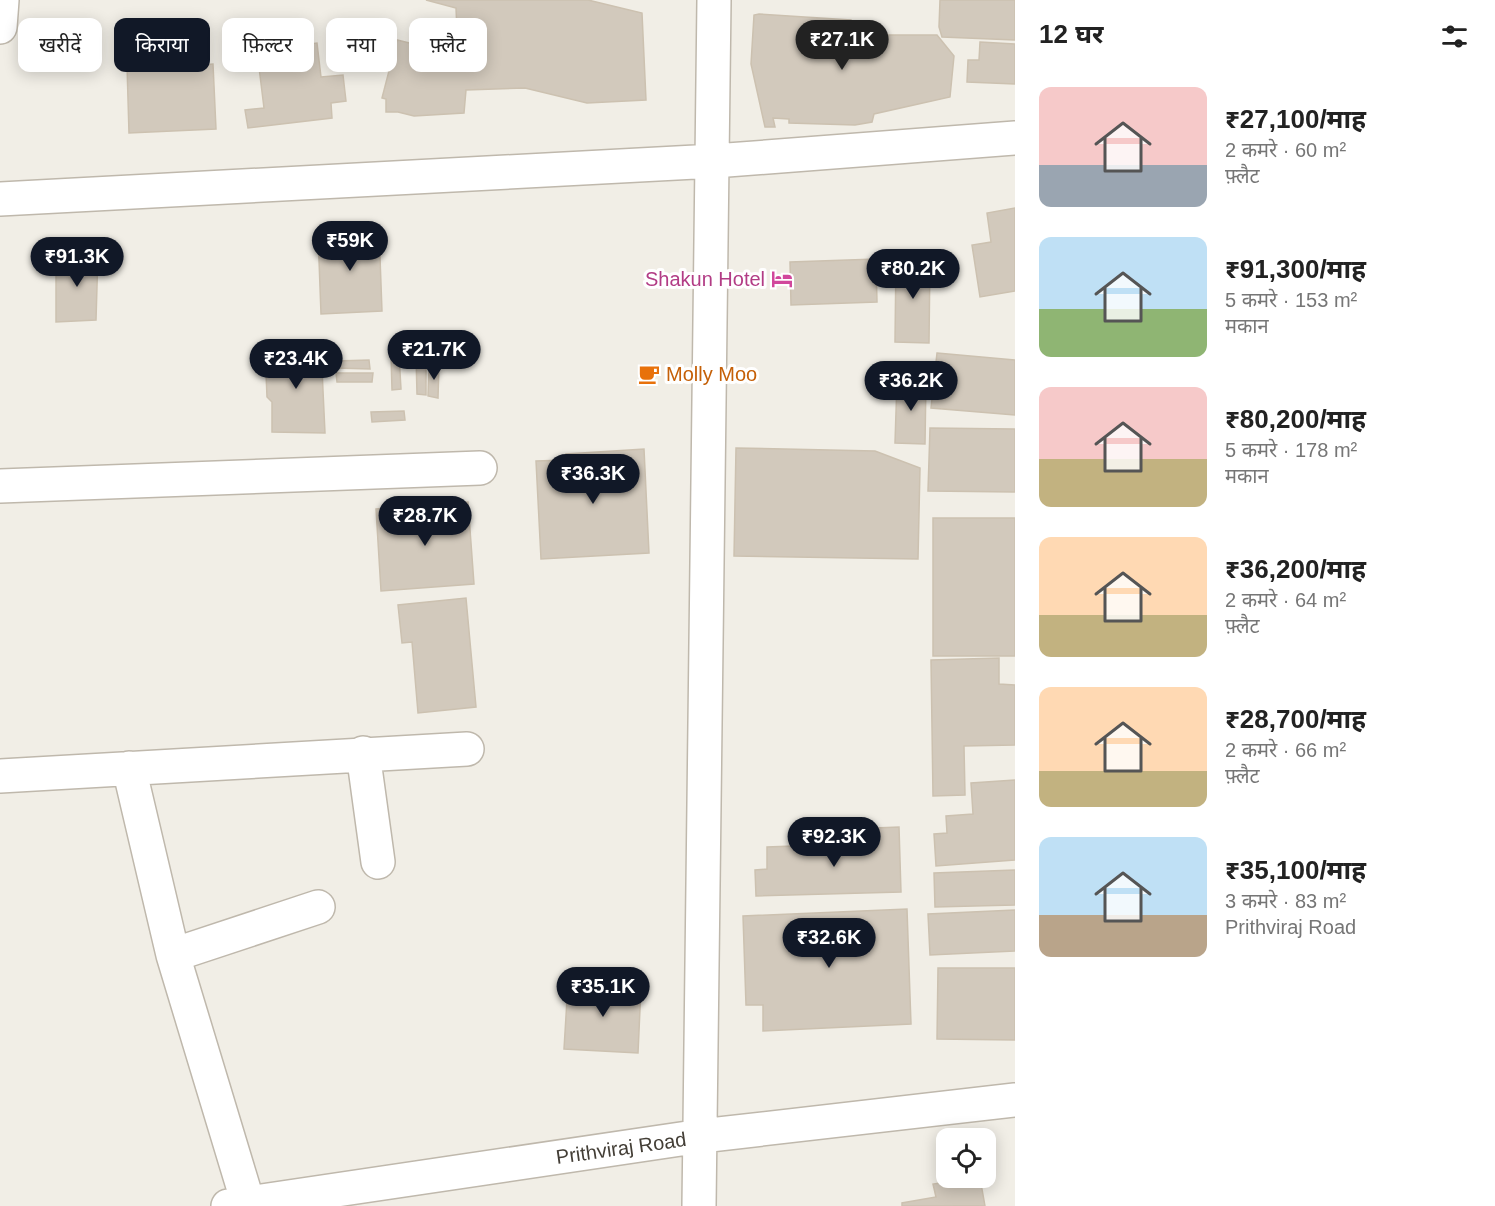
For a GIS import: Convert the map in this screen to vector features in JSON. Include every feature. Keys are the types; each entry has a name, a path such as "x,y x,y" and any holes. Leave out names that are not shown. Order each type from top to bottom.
{"street":[{"path":"0,27 3,0"},
{"path":"699,1206 714,161 714,0"},
{"path":"0,200 714,161 1015,138"},
{"path":"0,486 480,468"},
{"path":"0,776 363,753 467,749"},
{"path":"363,753 378,862"},
{"path":"129,768 173,955 238,1204"},
{"path":"173,955 318,907"},
{"name":"Prithviraj Road","path":"375,1206 701,1147 1015,1100"},
{"name":"Prithviraj Road","path":"238,1204 701,1147 1015,1115"}],"building":[{"path":"426,0 588,0 642,13 646,100 587,103 525,88 466,90 464,113 414,116 386,112 386,99 382,98 389,72 397,72 397,40 409,43 409,72 487,72 487,18 456,18 456,8"},
{"path":"940,0 1015,0 1015,40 942,37 939,27"},
{"path":"754,15 851,20 854,35 937,35 954,56 950,97 874,114 872,122 855,125 789,123 789,119 773,118 775,127 765,127 751,64"},
{"path":"980,42 1015,44 1015,84 967,82 968,60 979,60"},
{"path":"314,43 317,43 321,77 343,75 346,101 331,103 332,118 248,128 245,110 264,108 260,72 314,72"},
{"path":"210,64 213,64 216,129 129,133 127,72 210,72"},
{"path":"1015,208 1015,291 980,297 972,245 991,242 987,213"},
{"path":"379,230 382,311 321,314 318,233"},
{"path":"98,253 96,320 56,322 56,257"},
{"path":"896,258 930,258 929,343 895,342"},
{"path":"876,259 877,302 791,305 790,262"},
{"path":"321,348 325,433 272,432 272,402 267,397 265,350"},
{"path":"937,353 1015,360 1015,415 931,408"},
{"path":"391,355 399,355 401,389 392,390"},
{"path":"426,355 426,395 417,394 416,356"},
{"path":"369,360 370,369 336,368 336,361"},
{"path":"429,364 439,364 438,398 428,396"},
{"path":"336,373 373,373 372,382 337,382"},
{"path":"897,381 926,381 925,444 895,443"},
{"path":"404,411 405,420 372,422 371,412"},
{"path":"930,428 1015,429 1015,492 928,491"},
{"path":"736,448 875,451 920,468 918,559 734,556"},
{"path":"644,449 649,553 541,559 536,461 567,460 566,454"},
{"path":"468,502 474,584 381,591 376,509"},
{"path":"933,518 1015,518 1015,656 933,656"},
{"path":"466,598 476,707 418,713 412,642 402,643 398,605"},
{"path":"999,658 999,684 1015,685 1015,745 964,746 965,795 933,796 931,660"},
{"path":"1015,780 1015,860 936,866 934,834 947,833 946,816 973,814 971,783"},
{"path":"899,827 901,892 756,896 755,870 767,869 767,847 875,843 875,828"},
{"path":"1015,870 1015,905 935,907 934,873"},
{"path":"907,909 911,1024 763,1031 763,1005 746,1005 743,916"},
{"path":"1015,910 1015,951 930,955 928,914"},
{"path":"938,968 1015,968 1015,1040 937,1039"},
{"path":"568,983 641,987 638,1053 564,1049"},
{"path":"933,1184 936,1184 936,1188 982,1188 985,1206 902,1206 902,1203 936,1197"}],"place":[{"name":"Shakun Hotel","path":"782,279"},
{"name":"Molly Moo","path":"649,374"}]}
